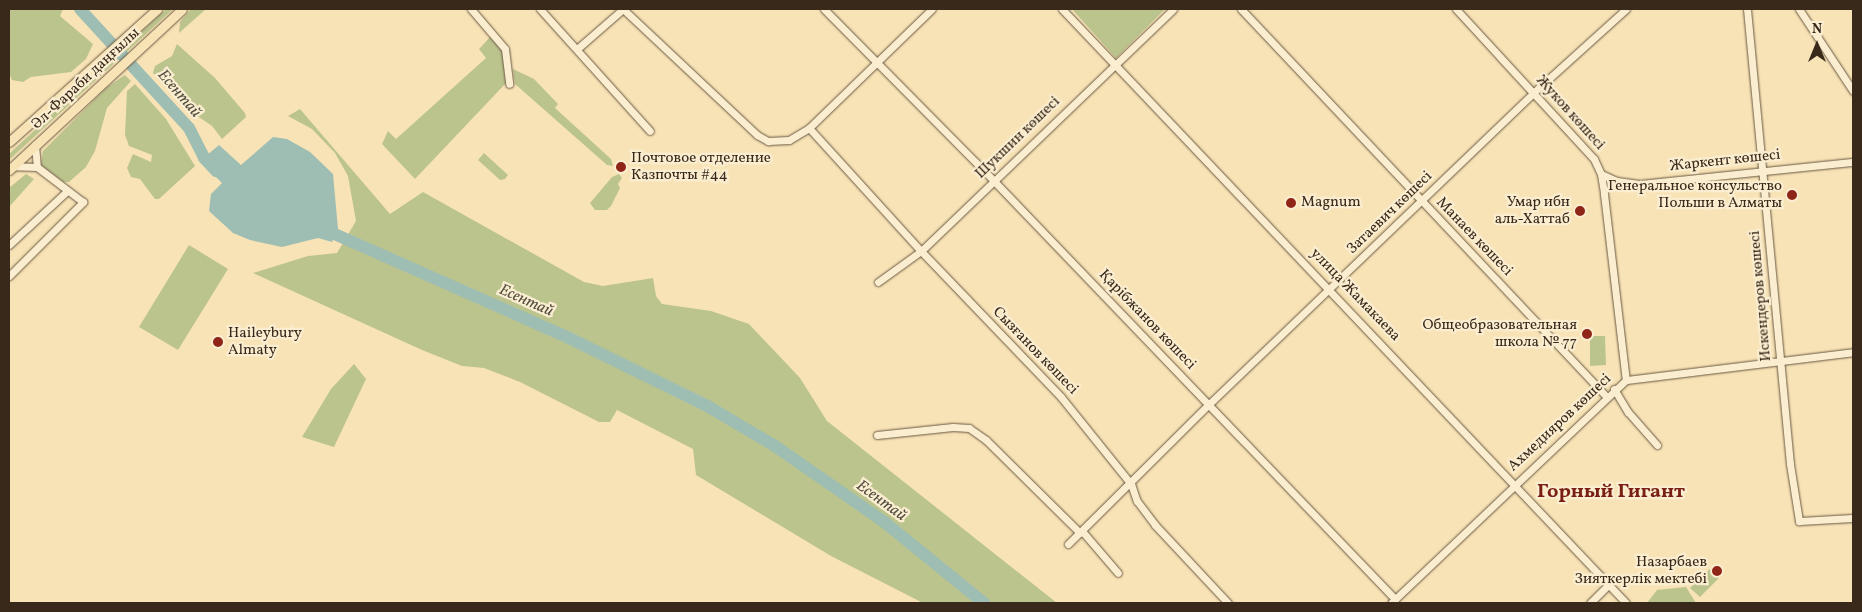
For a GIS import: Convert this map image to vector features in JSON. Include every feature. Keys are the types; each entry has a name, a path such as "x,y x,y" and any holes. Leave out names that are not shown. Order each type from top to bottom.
{"main road":[{"name":"Әл-Фараби даңғылы","path":"9,142 157,9"},
{"name":"Әл-Фараби даңғылы","path":"11,168 182,9"}],"street":[{"path":"471,9 505,48 509,84"},
{"path":"540,9 650,131"},
{"path":"577,49 623,9 757,135 768,141 789,140 809,128 932,9"},
{"name":"Қарібжанов көшесі","path":"824,9 875,63 993,180 1209,404 1393,601"},
{"name":"улица Жамакаева","path":"1062,9 1331,290 1626,603"},
{"name":"Шукшин көшесі","path":"878,282 921,251 1173,9"},
{"name":"Манаев көшесі","path":"1241,9 1606,396"},
{"name":"Жуков көшесі","path":"1456,9 1594,159 1601,174 1626,380"},
{"name":"Затаевич көшесі","path":"1068,544 1131,484 1209,404 1331,290 1533,93 1626,9"},
{"name":"Искендеров көшесі","path":"1747,9 1781,359 1799,521 1853,518"},
{"path":"1799,9 1853,91"},
{"name":"Сызғанов көшесі","path":"809,128 921,251 1061,397 1131,484 1138,501 1155,525 1228,603"},
{"path":"9,276 83,202 66,192 37,166 35,145"},
{"name":"Жаркент көшесі","path":"1601,174 1617,181 1639,184 1853,162"},
{"path":"11,168 37,166"},
{"path":"9,245 66,192"},
{"name":"Ахмедияров көшесі","path":"1393,601 1606,396 1626,380 1781,359 1853,352"},
{"path":"1614,389 1628,412 1657,445"},
{"path":"876,436 952,426 969,428 993,446 1081,532 1118,573"},
{"path":"1590,603 1609,584"}],"green space":[{"path":"9,9 63,9 60,16 93,44 86,59 71,72 31,77 23,82 12,80 9,73"},
{"path":"166,9 173,9 9,160 9,154"},
{"path":"191,9 206,9 179,33 180,22"},
{"path":"1072,9 1165,9 1116,58"},
{"path":"491,36 503,50 506,83 415,179 382,144 388,131 396,139 486,58 479,49"},
{"path":"177,44 215,78 245,113 246,117 222,139 212,126 181,105 153,73 155,66 172,56"},
{"path":"513,69 534,79 558,104 555,108 611,159 613,166 607,165 515,84"},
{"path":"125,75 131,81 107,108 95,151 86,167 69,182 63,182 41,165 43,151 106,88"},
{"path":"135,84 166,119 195,166 159,199 155,199 140,179 131,177 127,168 133,154 151,162 152,155 129,146 125,135 127,91"},
{"path":"300,109 390,214 423,192 584,282 603,286 653,278 656,296 662,304 711,311 749,324 800,378 827,421 1057,603 923,603 831,556 696,475 693,449 617,410 610,422 599,422 520,382 484,368 462,366 422,350 253,273 308,256 337,253 356,221 348,176 335,153 312,129 288,116"},
{"path":"484,153 508,175 505,179 500,180 478,160"},
{"path":"26,174 34,179 9,207 9,188"},
{"path":"619,174 622,178 618,184 620,188 611,206 607,210 595,210 590,203 612,177"},
{"path":"189,245 228,269 178,350 139,327"},
{"path":"1590,336 1605,336 1606,365 1590,366"},
{"path":"354,364 366,379 334,447 302,437 331,389"},
{"path":"1710,569 1719,578 1700,597 1690,588"},
{"path":"1686,587 1696,603 1647,603 1657,590"}],"water":[{"path":"273,137 287,139 310,152 333,174 338,229 332,242 318,238 282,247 250,240 233,233 209,211 211,194 222,183 200,161 219,145 241,165"}],"waterway":[{"name":"Есентай","path":"80,9 189,128 204,158 216,171"},
{"name":"Есентай","path":"321,228 567,337 709,407 775,446 883,521 984,603"}],"place":[{"name":"Почтовое отделение Казпочты #44","path":"621,167"},
{"name":"Генеральное консульство Польши в Алматы","path":"1792,195"},
{"name":"Magnum","path":"1291,203"},
{"name":"Умар ибн аль-Хаттаб","path":"1580,211"},
{"name":"Общеобразовательная школа № 77","path":"1587,334"},
{"name":"Haileybury Almaty","path":"218,342"},
{"name":"Назарбаев Зияткерлік мектебі","path":"1717,571"}],"district":[{"name":"Горный Гигант","path":"1611,492"}]}
